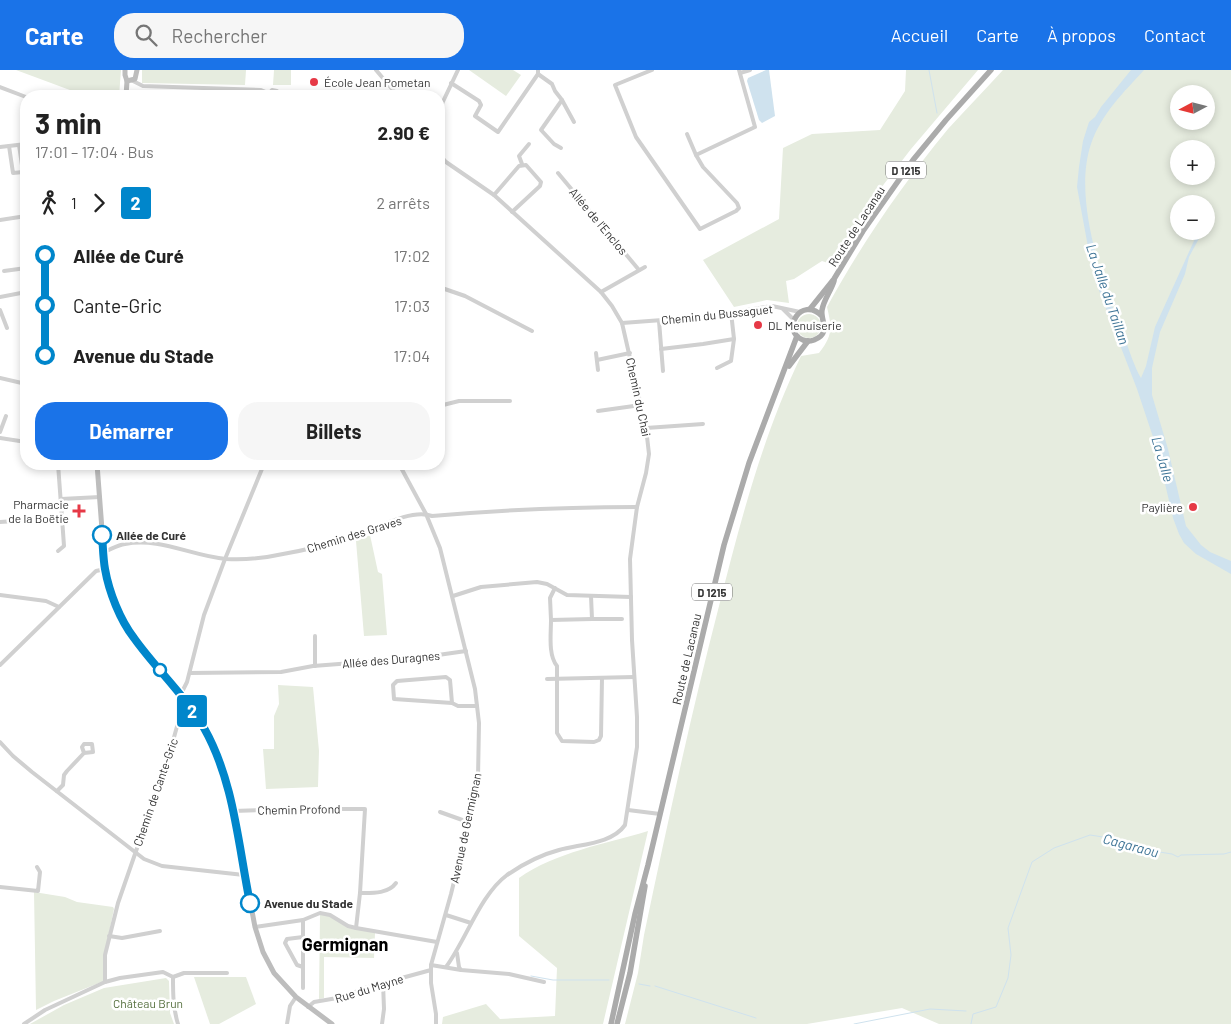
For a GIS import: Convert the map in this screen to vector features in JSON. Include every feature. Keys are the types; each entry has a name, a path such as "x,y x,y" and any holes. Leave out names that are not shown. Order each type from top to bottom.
{"main road":[{"path":"125,70 125,75 129,81"},
{"path":"127,90 129,81 136,76 137,70"},
{"name":"Route de Lacanau","path":"834,279 863,231 904,172 946,120 991,70"},
{"name":"D 1215","path":"810,309 834,279"},
{"name":"D 1215","path":"822,316 822,310 834,279"},
{"path":"810,309 822,316 825,327 818,339 808,341 797,336 793,330 794,320 800,312 810,309"},
{"name":"D 1215","path":"782,376 797,336"},
{"name":"D 1215","path":"782,376 808,341"},
{"name":"Route de Lacanau","path":"611,1024 637,905 724,545 749,463 782,376"},
{"path":"98,470 105,569 118,609 132,637 204,727 218,757 233,811 255,927 263,952 274,974 296,998 332,1024"},
{"name":"Route de Lacanau","path":"617,1024 630,973 648,865"}],"street":[{"path":"445,96 458,70"},
{"path":"652,70 615,85 636,138 700,229 739,208 737,203 703,167 687,134"},
{"path":"696,155 755,127 739,72 750,70"},
{"path":"379,71 393,90"},
{"path":"451,83 479,101 481,105 475,116 498,132 538,72 552,84 574,122"},
{"path":"129,81 143,86 261,90"},
{"path":"0,87 20,94"},
{"path":"561,148 554,144 541,130 562,100"},
{"path":"0,147 19,144 20,151"},
{"path":"512,212 541,184 526,165 522,164 519,156 529,144"},
{"path":"9,146 13,173 20,172"},
{"name":"Chemin du Chai","path":"445,161 494,195 601,292 612,306 622,323 630,353 646,428 649,454 637,506 630,559 637,747 625,825 619,833 606,838 557,850 525,863 505,877 489,896 471,923"},
{"path":"494,195 522,164"},
{"name":"Allée de l'Enclos","path":"558,173 639,270"},
{"path":"0,220 20,217"},
{"path":"601,292 645,267"},
{"path":"4,271 20,269"},
{"path":"445,289 465,296 532,331"},
{"path":"0,297 20,293"},
{"name":"Chemin du Bussaguet","path":"622,323 702,317 772,306 800,312"},
{"path":"783,308 794,320"},
{"path":"0,310 7,328"},
{"path":"717,368 731,362 734,339 731,312"},
{"path":"659,321 663,371"},
{"path":"661,348 734,339"},
{"path":"596,353 598,370"},
{"path":"597,360 630,353"},
{"path":"0,378 20,383"},
{"path":"445,405 460,401 510,401"},
{"path":"598,411 641,405"},
{"path":"0,432 6,416"},
{"path":"646,428 703,424"},
{"path":"0,438 20,441"},
{"path":"58,551 64,546 59,470"},
{"name":"Chemin de Cante-Gric","path":"105,982 105,955 109,936 135,851 168,759 183,708 183,690 190,673 204,615 262,470"},
{"name":"Avenue de Germignan","path":"402,470 426,514 440,547 475,689 479,723 478,778 446,915 430,970 436,1024"},
{"path":"61,499 100,496"},
{"name":"Chemin des Graves","path":"104,552 123,544 142,543 183,549 225,559 280,555 319,547 356,536 392,520 426,514 432,516 496,510 637,506"},
{"path":"0,522 62,518"},
{"path":"0,665 96,571 105,569"},
{"path":"453,596 481,587 536,582 547,584 567,596 631,597"},
{"path":"555,588 550,598 552,654 553,661 557,666 557,734 562,741 594,742 599,740 601,736 602,678"},
{"path":"0,595 46,601 59,607"},
{"path":"590,596 592,619"},
{"path":"551,620 622,619"},
{"path":"315,666 316,636"},
{"name":"Allée des Duragnes","path":"190,673 281,672 315,666 417,658 466,651"},
{"path":"452,703 450,680 446,677 397,681 393,685 394,699 452,703 458,706 477,706"},
{"path":"547,679 634,677"},
{"path":"0,742 13,756 144,859 162,866 244,875"},
{"path":"57,791 63,785 64,775 84,754"},
{"name":"Chemin Profond","path":"233,811 297,808 365,809 360,893"},
{"path":"628,810 660,814"},
{"path":"440,812 468,822"},
{"path":"0,887 38,891 40,872 37,867"},
{"path":"356,928 360,893 376,893 393,888 396,884"},
{"path":"255,927 303,920 320,913 330,915 348,926 356,928 437,942"},
{"path":"446,915 471,923 456,953 446,967"},
{"path":"303,920 303,988"},
{"path":"109,936 122,938 160,931"},
{"path":"303,937 287,939 284,943 297,966 303,967"},
{"path":"456,953 458,967 461,970"},
{"path":"432,965 461,970 509,974 544,982"},
{"name":"Rue du Mayne","path":"308,1007 314,1002 343,997 383,983 430,970"},
{"path":"24,1024 45,1010 105,982 120,978 163,972 173,977 184,973 227,973"},
{"path":"173,977 174,1014 178,1024"},
{"path":"382,1024 384,1009 383,983"},
{"path":"287,1024 290,1006 296,998"}],"green space":[{"path":"16,70 121,70 119,90 70,90"},
{"path":"142,70 246,70 245,85 142,83"},
{"path":"274,70 291,70 291,85 273,85"},
{"path":"469,70 513,70 521,75 506,96"},
{"path":"906,70 978,70 884,184 831,264 822,261 794,279 786,281 789,303 767,300 734,307 703,260 779,219 783,148 812,134 880,130 905,91"},
{"path":"1003,70 1231,70 1231,1024 939,1024 902,1008 807,1024 625,1024 638,973 661,853 688,732 726,577 763,449 801,356 819,353 827,341 830,321 827,307 840,283 899,193 948,129"},
{"path":"809,314 814,315 820,321 820,331 814,337 809,338 804,337 798,331 797,326 798,321 804,315"},
{"path":"370,535 378,572 382,574 387,635 364,636 356,541"},
{"path":"278,685 313,687 319,751 318,787 266,789 263,749 274,749 274,716 279,704"},
{"path":"648,831 603,1024 442,1024 443,1017 486,1004 500,1019 555,1016 557,968 519,936 519,878 533,869 565,855"},
{"path":"34,892 65,897 77,902 113,907 114,909 104,956 104,981 36,1010"},
{"path":"325,914 345,925 375,933 374,958 324,957 324,998 319,999 320,915"},
{"path":"194,977 246,977 256,1004 219,1024 210,1024"},
{"name":"Château Brun","path":"166,978 169,981 170,1013 174,1024 30,1024 64,1005 104,988"}],"water":[{"path":"769,70 775,116 762,123 759,120 747,81 748,78"},
{"path":"1131,70 1144,70 1107,113 1095,133 1086,166 1085,191 1093,243 1100,269 1134,364 1141,378 1146,366 1155,327 1194,240 1198,240 1189,257 1185,274 1160,332 1152,368 1152,395 1168,449 1186,526 1201,545 1210,552 1231,561 1231,574 1196,554 1184,543 1179,534 1173,518 1157,449 1137,389 1095,280 1077,187 1083,141 1089,122 1095,117"}],"waterway":[{"path":"929,70 937,113"},
{"name":"Cagaraou","path":"971,1024 973,1014 996,1007 1008,978 1011,955 1008,928 1032,862 1054,848 1090,835 1116,839 1134,848 1172,854 1178,857 1181,855 1224,854 1231,852"},
{"path":"531,976 553,980 609,980"},
{"path":"639,984 650,986"},
{"path":"655,986 756,1018"},
{"name":"Cagaraou","path":"854,1024 930,1009 966,1011"}],"bus line":[{"name":"2","path":"102,535 105,569 108,580 118,609 132,637 204,727 218,757 233,811 250,903"}],"place":[{"name":"École Jean Pometan","path":"314,82"},
{"name":"DL Menuiserie","path":"758,325"},
{"name":"Paylière","path":"1193,507"},
{"name":"Pharmacie de la Boëtie","path":"79,511"},
{"name":"Allée de Curé","path":"102,535"},
{"name":"Avenue du Stade","path":"250,903"}],"district":[{"name":"Germignan","path":"345,944"}],"water label":[{"name":"La Jalle du Taillan","path":"1108,294"},
{"name":"La Jalle","path":"1163,459"}]}
